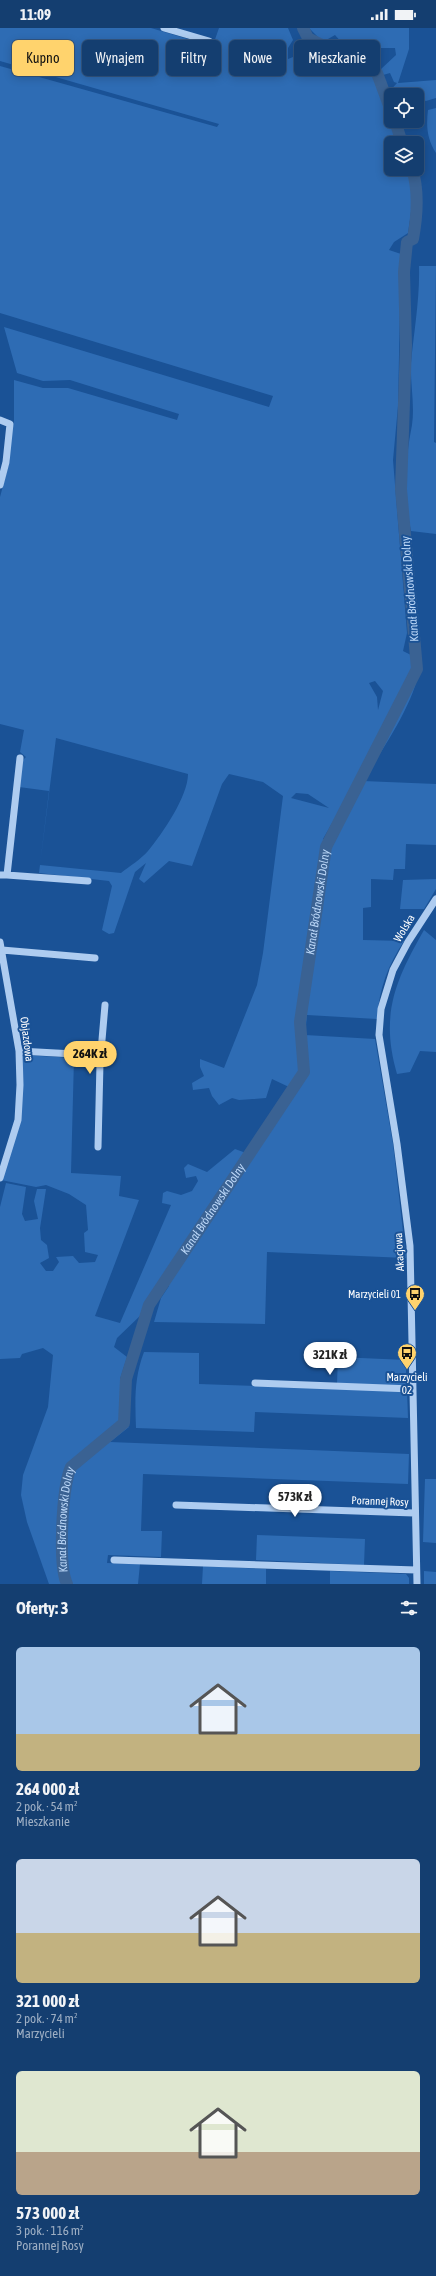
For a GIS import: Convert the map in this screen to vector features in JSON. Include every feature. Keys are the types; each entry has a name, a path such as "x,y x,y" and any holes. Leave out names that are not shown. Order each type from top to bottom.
{"street":[{"path":"164,28 206,40"},
{"path":"0,420 10,424 0,485"},
{"path":"20,758 4,875 88,881"},
{"name":"Wolska","path":"393,970 408,942 436,899"},
{"name":"Objazdowa","path":"0,942 19,1051 20,1085 18,1120 0,1178"},
{"path":"2,950 94,958"},
{"name":"Akacjowa","path":"393,970 381,1009 379,1035 397,1144 410,1246 414,1513 417,1584"},
{"path":"98,1147 100,1063 105,1005"},
{"path":"19,1051 74,1054 100,1063"},
{"path":"256,1383 412,1389"},
{"name":"Porannej Rosy","path":"176,1505 414,1513"},
{"path":"114,1560 416,1570"}],"shaded area":[{"path":"0,28 151,28 191,40 166,40 166,76 221,76 221,40 215,40 219,28 288,28 293,40 288,48 288,59 294,57 294,76 374,76 384,103 384,128 393,128 396,136 384,136 384,176 410,176 412,185 412,201 408,233 394,242 389,250 401,254 398,406 393,460 407,633 403,651 421,660 418,676 406,707 390,738 363,781 436,784 436,845 406,844 405,869 394,869 393,880 371,879 371,907 363,908 363,940 404,941 393,959 385,978 382,987 377,1019 307,1015 305,1035 375,1039 393,1144 406,1258 267,1252 265,1324 154,1322 161,1298 169,1286 160,1283 142,1314 117,1338 114,1347 127,1357 120,1379 120,1423 129,1427 110,1442 409,1454 408,1484 143,1474 141,1531 162,1531 161,1557 108,1555 107,1563 140,1564 138,1584 49,1584 27,1522 21,1495 23,1475 48,1407 53,1355 43,1348 22,1354 20,1358 0,1359 0,1207 6,1183 26,1187 22,1214 25,1221 38,1219 34,1201 37,1189 46,1189 40,1228 41,1240 47,1245 49,1258 40,1263 46,1271 53,1271 59,1262 56,1257 73,1256 79,1263 95,1262 98,1255 85,1252 84,1233 88,1230 86,1205 69,1194 46,1185 36,1187 1,1180 22,1089 23,1055 74,1058 71,1173 121,1176 119,1196 139,1200 95,1316 120,1323 171,1205 162,1203 163,1193 167,1191 181,1195 192,1191 198,1181 196,1176 186,1178 184,1168 188,1164 207,1172 235,1149 246,1153 289,1087 272,1079 266,1098 239,1100 232,1098 219,1105 212,1096 209,1088 193,1090 192,1083 204,1076 200,1067 200,1059 224,1068 257,985 263,953 283,796 263,782 229,774 222,784 192,866 169,861 144,883 139,879 146,863 135,872 114,933 109,934 102,930 112,886 109,881 39,873 49,791 19,787 22,761 26,757 20,752 24,730 0,724 0,497 10,460 7,458 14,421 14,380 43,388 68,388 177,420 179,414 70,380 43,381 17,373 4,327 269,407 273,396 0,313 0,66 12,69 12,76 36,76 217,127 219,124 52,76 74,76 74,40 12,40 12,64 0,61","holes":["375,681 383,691 378,710 377,697 369,683","56,738 188,774 184,793 174,814 161,834 139,860 121,873 40,865","356,781 363,782 332,842 323,839","296,793 308,794 329,808 291,798"]},
{"path":"309,28 409,28 409,49 398,83 436,80 436,98 424,100 424,88 392,88 397,83 394,82 390,73 383,75 380,70 396,55 395,48 380,48 380,40 339,40 335,35 328,39 320,39"},
{"path":"436,108 436,153 429,137 427,122 428,110"},
{"path":"419,266 436,266 434,442 436,443 436,534 411,531 408,518 406,491 406,464 413,417 411,363 418,302"},
{"path":"436,879 436,889 424,909 400,909 403,880"},
{"path":"424,930 436,940 436,1052 420,1051 410,1072 397,1074 392,1053 390,1034 390,1016 393,999 405,966"},
{"path":"144,1352 199,1353 199,1384 407,1391 408,1418 255,1412 254,1432 136,1428 135,1399 137,1380 138,1371"},
{"path":"338,1357 406,1360 406,1387 337,1384"},
{"path":"425,1479 436,1479 436,1543 423,1542"},
{"path":"257,1535 365,1539 364,1565 256,1560"},
{"path":"203,1566 266,1569 266,1584 202,1584"},
{"path":"330,1571 406,1574 409,1578 409,1584 330,1584"},
{"path":"424,1571 436,1572 436,1584 424,1584"}],"waterway":[{"name":"Kanał Bródnowski Dolny","path":"303,28 308,38 377,73 384,92"},
{"name":"Kanał Bródnowski Dolny","path":"397,128 400,136"},
{"name":"Kanał Bródnowski Dolny","path":"67,1584 64,1574 62,1526 65,1491 71,1467 124,1423 126,1379 149,1305 304,1072 300,1022 326,847 417,669 401,489 406,345 404,272 407,242 413,239 416,222 417,204 414,176"}],"place":[{"name":"Marzycieli 01","path":"415,1311"},
{"name":"Marzycieli 02","path":"407,1370"}]}
